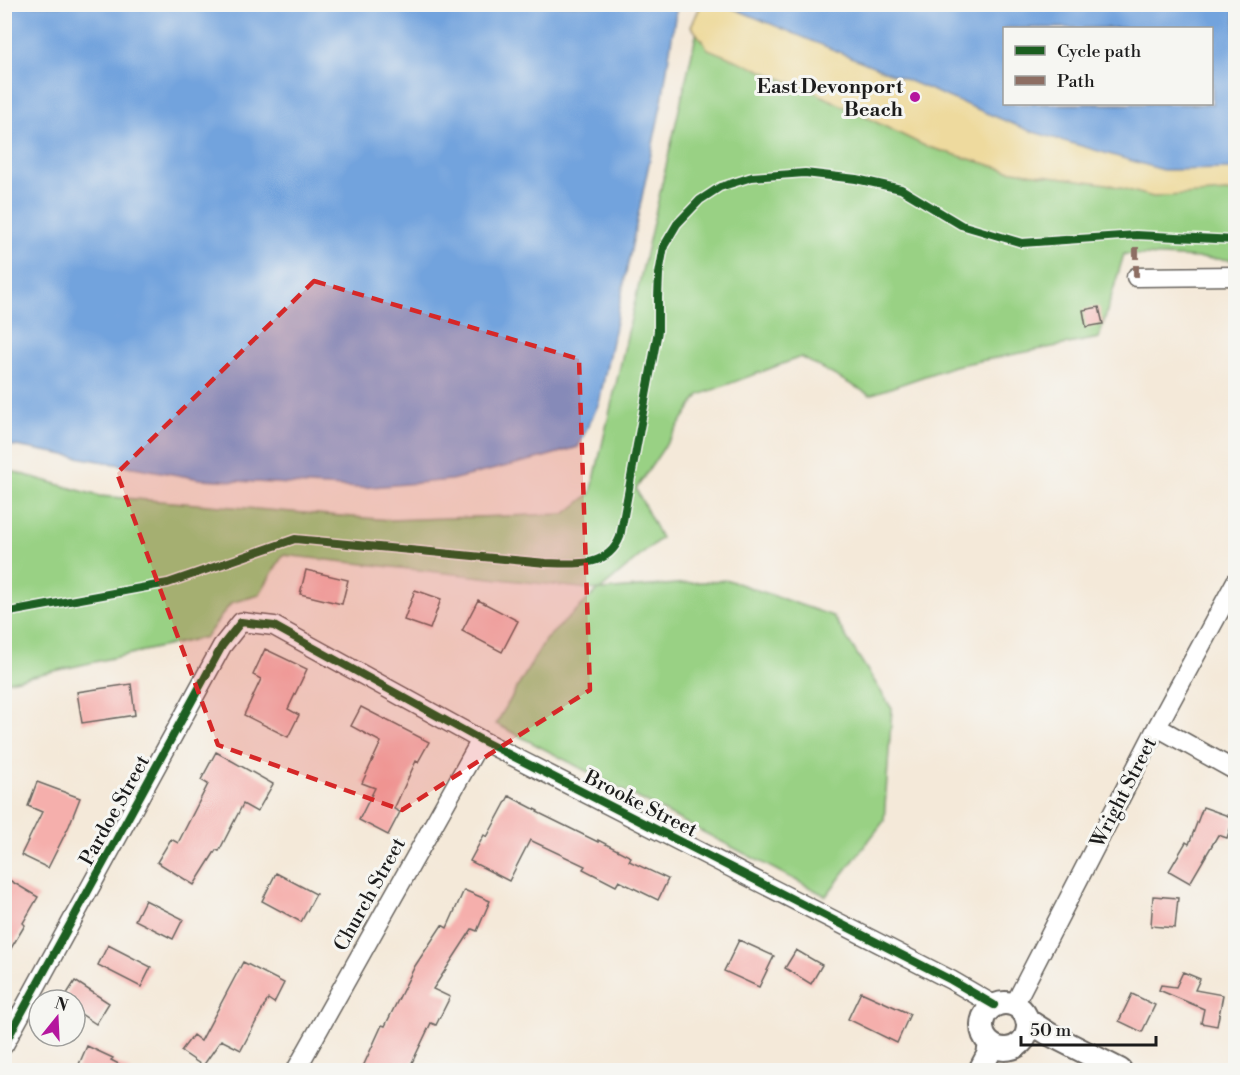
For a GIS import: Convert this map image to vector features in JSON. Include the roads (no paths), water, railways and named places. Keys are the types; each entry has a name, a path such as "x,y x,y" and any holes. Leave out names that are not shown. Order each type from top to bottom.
{"street":[{"path":"1136,277 1236,276"},
{"name":"Wright Street","path":"1012,1010 1157,727 1236,581"},
{"name":"Pardoe Street","path":"4,1045 222,646 241,622 274,626"},
{"name":"Brooke Street","path":"274,626 482,740 1012,1010 1049,1034 1120,1071"},
{"path":"1157,727 1236,771"},
{"name":"Church Street","path":"296,1071 482,740"},
{"path":"988,1010 1012,1010 1028,1027 1022,1041 1011,1048 1004,1049 990,1044 982,1031 984,1016 988,1010"},
{"path":"980,1071 988,1055 990,1044"}],"water":[{"path":"4,5 677,5 662,101 599,403 578,447 451,480 361,488 200,479 5,444"},
{"path":"725,5 1235,5 1235,169 1163,170 1030,131"}],"place":[{"name":"East Devonport Beach","path":"915,97"}]}
